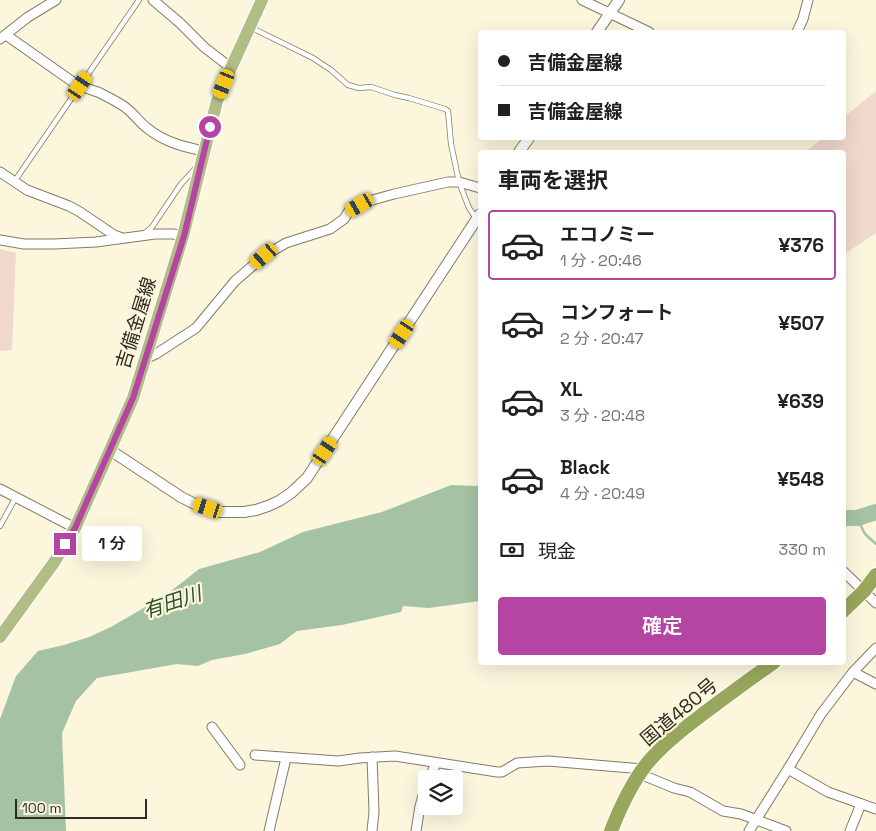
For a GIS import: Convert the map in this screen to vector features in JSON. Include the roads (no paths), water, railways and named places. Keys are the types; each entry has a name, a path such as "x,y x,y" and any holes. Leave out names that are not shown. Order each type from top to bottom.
{"highway":[{"path":"846,608 864,591 876,575"},
{"name":"国道480号","path":"611,831 624,800 641,772 662,747 726,696 770,665"}],"main road":[{"name":"吉備金屋線","path":"0,637 55,561 75,528 133,398 184,236 217,101 262,0"}],"street":[{"path":"56,0 28,17 3,37 80,86 122,105 158,137 203,155"},
{"path":"154,0 204,47 231,68"},
{"path":"582,0 645,30"},
{"path":"598,30 618,0"},
{"path":"798,30 803,20 808,0"},
{"path":"0,172 27,190 69,206 109,232 124,238"},
{"path":"145,359 196,328 234,281 264,256 286,243 330,229 350,212 369,201 448,182 459,182 478,187"},
{"path":"110,450 181,497 220,512 256,510 279,501 291,493 306,478 478,220"},
{"path":"0,240 38,244 96,242 139,236 173,234 184,236"},
{"path":"0,489 75,528"},
{"path":"846,574 876,602"},
{"path":"749,831 821,714 853,672 876,648"},
{"path":"853,672 876,684"},
{"path":"212,726 240,765"},
{"path":"255,755 338,761 395,756 497,772 502,772 517,763 548,762 641,772 674,788 690,792 723,811 741,814 786,831"},
{"path":"372,757 374,812 372,831"},
{"path":"269,831 286,758"},
{"path":"433,770 436,763"},
{"path":"788,770 828,792 876,809"},
{"path":"850,831 861,804"},
{"path":"416,831 419,815"}],"lane":[{"path":"14,182 139,0"},
{"path":"249,27 313,58 348,85 359,88 371,87 448,111 451,144 459,182 469,208 478,218"},
{"path":"139,236 152,227 203,155"},
{"path":"0,526 16,498"}],"water":[{"path":"451,485 478,485 478,601 429,608 403,606 401,612 342,625 297,631 280,644 245,654 212,660 198,666 177,664 97,678 76,701 62,733 66,831 0,831 0,719 16,676 38,651 89,637 111,627 166,595 199,569 260,552 303,532 382,512"}],"waterway":[{"name":"有田川","path":"846,518 857,518 876,512"},
{"path":"857,518 865,534 876,544"}]}
